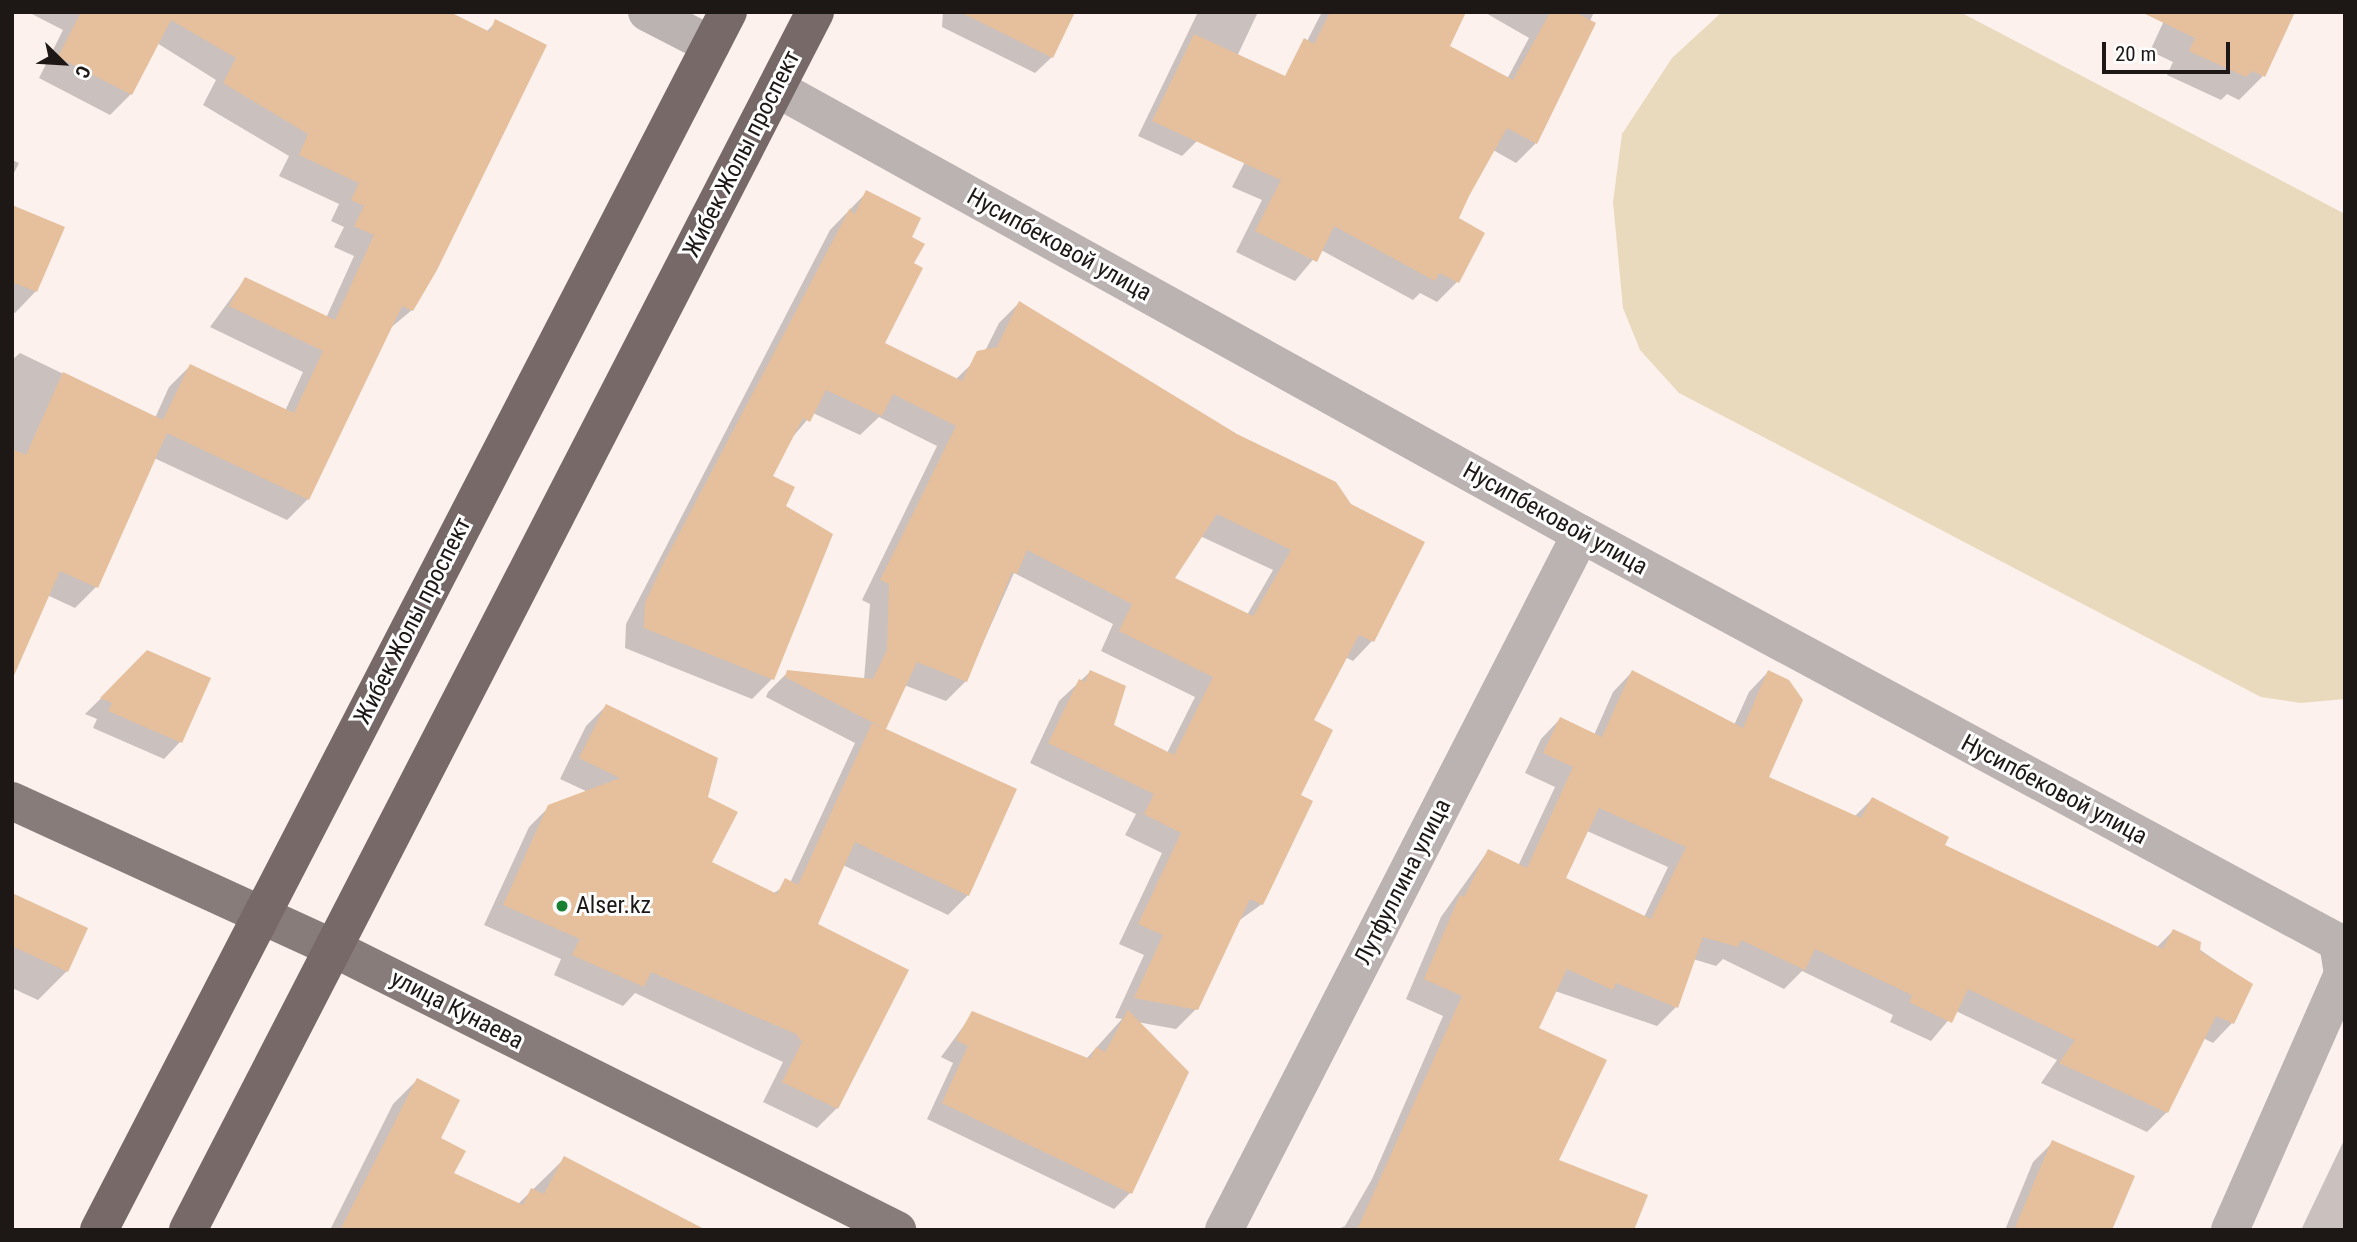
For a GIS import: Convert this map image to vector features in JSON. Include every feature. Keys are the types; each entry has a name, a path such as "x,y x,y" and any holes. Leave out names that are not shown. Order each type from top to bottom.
{"highway":[{"name":"Жибек Жолы проспект","path":"188,1230 815,12"},
{"name":"Жибек Жолы проспект","path":"100,1230 720,29"}],"main road":[{"name":"улица Кунаева","path":"12,801 333,948 897,1230"}],"street":[{"path":"647,12 720,29"},
{"name":"Нусипбековой улица","path":"776,88 2343,959"},
{"name":"Лутфуллина улица","path":"1224,1230 1581,534"},
{"path":"2230,1230 2343,959"}],"shaded area":[{"path":"1722,12 1960,12 2345,214 2345,699 2301,703 2261,697 1679,393 1640,350 1623,308 1613,202 1622,134 1672,58"}],"building":[{"path":"81,12 450,12 490,32 495,19 547,45 437,270 413,311 402,306 309,500 167,433 98,588 60,571 12,680 12,449 26,455 63,372 163,420 190,364 294,413 323,351 229,306 245,277 335,320 374,235 354,226 364,206 351,200 359,183 299,155 308,134 223,83 236,58 171,20 132,95 58,57"},
{"path":"960,12 1075,12 1053,58"},
{"path":"1330,12 1466,12 1450,46 1513,80 1550,12 1575,12 1596,23 1537,144 1507,128 1469,196 1459,218 1485,233 1459,283 1439,273 1435,281 1334,226 1317,262 1255,231 1281,180 1152,121 1194,34 1285,76 1304,38 1314,44"},
{"path":"2141,12 2295,12 2265,77 2252,71 2246,77 2189,51 2195,38"},
{"path":"866,190 921,218 912,237 925,244 914,263 923,268 885,343 962,381 977,351 997,347 1019,301 1237,434 1336,482 1351,504 1425,542 1374,642 1359,635 1314,720 1333,730 1301,795 1313,801 1263,905 1250,899 1198,1010 1134,998 1163,935 1138,924 1181,833 1144,814 1154,794 1048,743 1079,679 1085,682 1090,670 1126,686 1114,725 1174,755 1213,677 1119,631 1132,604 1027,550 1017,574 1012,572 967,682 917,662 886,729 1017,789 969,896 855,842 818,924 909,970 838,1109 782,1082 802,1042 796,1034 651,972 644,987 572,955 580,939 503,905 548,805 620,778 579,758 606,704 718,758 708,797 738,812 712,862 777,894 785,878 798,885 872,723 885,729 785,677 787,670 873,679 887,650 889,584 880,580 956,426 893,394 882,416 826,390 810,422 803,418 773,476 795,487 786,506 833,534 774,680 644,628 645,603 663,564 850,208 854,215","holes":["1217,514 1291,550 1253,616 1175,578"]},
{"path":"12,205 65,227 37,292 12,282"},
{"path":"147,650 211,678 182,743 108,711 112,703 100,698"},
{"path":"1632,670 1743,728 1768,670 1789,680 1803,700 1769,777 1861,818 1872,797 1949,837 1945,845 2163,949 2173,929 2201,942 2200,951 2253,984 2234,1024 2216,1016 2168,1113 2059,1063 2075,1040 1968,989 1952,1023 1909,1002 1912,995 1815,949 1805,970 1741,940 1738,947 1703,937 1678,1008 1616,983 1613,990 1567,969 1539,1028 1607,1060 1559,1160 1648,1195 1634,1230 1357,1230 1462,996 1424,979 1460,895 1464,897 1488,849 1527,868 1573,767 1543,753 1560,717 1602,737","holes":["1599,808 1686,847 1651,919 1566,878"]},
{"path":"12,893 88,928 68,972 12,946"},
{"path":"1128,1010 1189,1072 1132,1194 942,1103 968,1046 956,1040 972,1011 1090,1059 1096,1047 1105,1052"},
{"path":"417,1078 460,1100 441,1138 466,1151 454,1173 523,1205 531,1188 544,1194 564,1156 706,1230 340,1230"},
{"path":"2052,1140 2135,1176 2112,1230 2014,1230"}],"place":[{"name":"Alser.kz","path":"562,906"}]}
